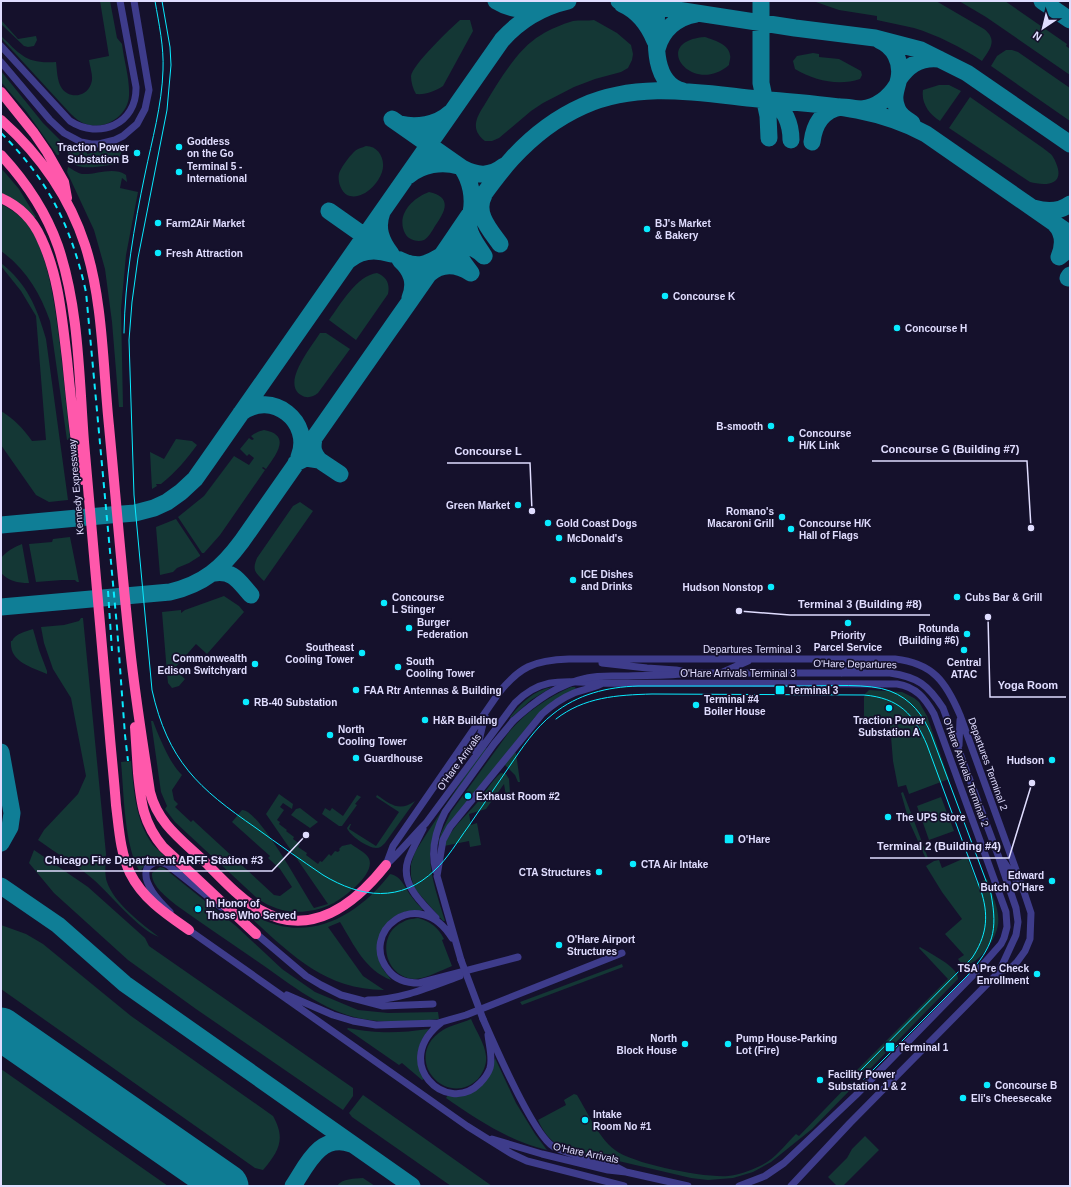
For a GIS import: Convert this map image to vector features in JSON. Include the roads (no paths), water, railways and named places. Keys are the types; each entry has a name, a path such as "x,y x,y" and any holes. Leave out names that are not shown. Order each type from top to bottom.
{"highway":[{"path":"1,92 34,133 56,166 64,182 68,206"},
{"path":"1,120 20,138 55,183 68,206 85,245 94,279 99,315 104,386 134,679 150,792 156,810 172,830 251,905 278,918 302,921 320,918 339,910 356,898 372,882 386,864"},
{"name":"Kennedy Expressway","path":"1,155 19,176 40,208 57,244 66,272 71,298 76,337 93,557 120,835 125,859 130,873 149,899 162,911 189,930"},
{"path":"1,198 17,208 32,223 41,238 51,265 61,308 76,444 93,557"},
{"path":"134,679 136,743 140,798 144,814 150,828 163,847 256,934"}],"street":[{"path":"1,46 70,121 83,128 92,130 112,126 121,120 131,109 135,102 136,96 136,87 120,1"},
{"path":"1,62 50,120 64,133 81,142 98,144 123,136 130,131 142,117 148,100 149,90 134,1"},
{"path":"386,864 393,846 506,684 522,670 542,662 569,659"},
{"name":"Departures Terminal 3","path":"569,659 904,660 920,665 932,672"},
{"name":"O'Hare Departures","path":"569,659 676,670 691,673 890,673 904,675 924,684 934,694 943,708 998,855 1016,908 1018,922 1016,935 999,972"},
{"path":"840,674 868,659"},
{"path":"720,674 752,660"},
{"name":"Departures Terminal 2","path":"932,672 946,686 952,695 1031,913 1030,939 1025,951 1012,967 999,972"},
{"path":"626,1172 609,1164 552,1147 545,1140 528,1114 483,1019 457,949 434,864 434,847 437,830 445,812 486,754 513,721 528,707 541,698 562,686 580,680 602,676 676,675 691,673"},
{"name":"O'Hare Arrivals","path":"386,864 401,852 412,837 426,823 515,703 532,689 551,682 603,683"},
{"path":"438,876 443,840 450,827 542,714 564,698 603,683"},
{"name":"O'Hare Arrivals Terminal 3","path":"603,683 897,684 904,685 918,692"},
{"name":"O'Hare Arrivals Terminal 2","path":"740,1186 755,1181 775,1170 856,1095 980,969 1001,944 1006,932 1006,912 934,714 928,701 918,692"},
{"path":"475,757 487,710"},
{"path":"959,750 960,715"},
{"path":"426,823 408,859 406,872 408,884 442,925 457,949"},
{"path":"998,855 1024,892"},
{"path":"433,1004 383,1006 341,995 328,989 292,966 256,934 168,865 159,862 152,864 147,868 145,874 150,887 167,910 189,930 481,1135 512,1154 527,1160 624,1186"},
{"path":"442,925 428,916 416,914 401,916 392,923 383,935 380,948 382,959 386,968 391,974 406,982 419,984 451,974 489,966"},
{"path":"265,984 315,1008 353,1021 376,1025 406,1025 443,1022 466,1015 622,953"},
{"path":"341,995 368,1000 388,999 410,994 518,957"},
{"path":"791,1186 999,972"},
{"path":"443,1022 435,1028 426,1039 421,1052 420,1060 425,1074 432,1084 452,1093 468,1091 478,1085 486,1077 490,1069 491,1061 487,1028"},
{"name":"O'Hare Arrivals","path":"481,1135 542,1154 608,1170 626,1172 688,1186"}],"tram line":[{"path":"124,333 126,293 134,233 159,109 162,83 163,53 155,1"},
{"path":"162,1 170,47 171,65 167,110 138,258 129,340 134,495 152,690 167,736 188,771 218,800 323,875 352,889 380,894 408,888 422,881 435,870 452,850 535,732 553,714 572,701 604,690 638,686 849,686 881,688 897,694 915,708 924,720 931,734 991,894 994,919 992,938 988,947 968,975 864,1079"},
{"path":"556,719 578,706 589,702 626,695 652,694 864,695 887,700 896,704 911,716 927,745 982,894 986,919 985,927 980,943 972,958 858,1073"}],"railway":[{"path":"1,133 32,169 56,206 73,246 86,292 128,761"},
{"path":"108,591 112,651"}],"place":[{"name":"Goddess on the Go","path":"179,147"},
{"name":"Traction Power Substation B","path":"137,153"},
{"name":"Terminal 5 - International","path":"179,172"},
{"name":"Farm2Air Market","path":"158,223"},
{"name":"BJ's Market & Bakery","path":"647,229"},
{"name":"Fresh Attraction","path":"158,253"},
{"name":"Concourse K","path":"665,296"},
{"name":"Concourse H","path":"897,328"},
{"name":"B-smooth","path":"771,426"},
{"name":"Concourse H/K Link","path":"791,439"},
{"name":"Green Market","path":"518,505"},
{"name":"Concourse L","path":"532,511"},
{"name":"Romano's Macaroni Grill","path":"782,517"},
{"name":"Gold Coast Dogs","path":"548,523"},
{"name":"Concourse G (Building #7)","path":"1031,528"},
{"name":"Concourse H/K Hall of Flags","path":"791,529"},
{"name":"McDonald's","path":"559,538"},
{"name":"ICE Dishes and Drinks","path":"573,580"},
{"name":"Hudson Nonstop","path":"771,587"},
{"name":"Cubs Bar & Grill","path":"957,597"},
{"name":"Concourse L Stinger","path":"384,603"},
{"name":"Terminal 3 (Building #8)","path":"739,611"},
{"name":"Yoga Room","path":"988,617"},
{"name":"Priority Parcel Service","path":"848,623"},
{"name":"Burger Federation","path":"409,628"},
{"name":"Rotunda (Building #6)","path":"967,634"},
{"name":"Central ATAC","path":"964,650"},
{"name":"Southeast Cooling Tower","path":"362,653"},
{"name":"Commonwealth Edison Switchyard","path":"255,664"},
{"name":"South Cooling Tower","path":"398,667"},
{"name":"FAA Rtr Antennas & Building","path":"356,690"},
{"name":"Terminal 3","path":"780,690"},
{"name":"RB-40 Substation","path":"246,702"},
{"name":"Terminal #4 Boiler House","path":"696,705"},
{"name":"Traction Power Substation A","path":"889,708"},
{"name":"H&R Building","path":"425,720"},
{"name":"North Cooling Tower","path":"330,735"},
{"name":"Guardhouse","path":"356,758"},
{"name":"Hudson","path":"1052,760"},
{"name":"Terminal 2 (Building #4)","path":"1032,783"},
{"name":"Exhaust Room #2","path":"468,796"},
{"name":"The UPS Store","path":"888,817"},
{"name":"Chicago Fire Department ARFF Station #3","path":"306,835"},
{"name":"O'Hare","path":"729,839"},
{"name":"CTA Air Intake","path":"633,864"},
{"name":"CTA Structures","path":"599,872"},
{"name":"Edward Butch O'Hare","path":"1052,881"},
{"name":"In Honor of Those Who Served","path":"198,909"},
{"name":"O'Hare Airport Structures","path":"559,945"},
{"name":"TSA Pre Check Enrollment","path":"1037,974"},
{"name":"North Block House","path":"685,1044"},
{"name":"Pump House-Parking Lot (Fire)","path":"728,1044"},
{"name":"Terminal 1","path":"890,1047"},
{"name":"Facility Power Substation 1 & 2","path":"820,1080"},
{"name":"Concourse B","path":"987,1085"},
{"name":"Eli's Cheesecake","path":"963,1098"},
{"name":"Intake Room No #1","path":"585,1120"}]}
